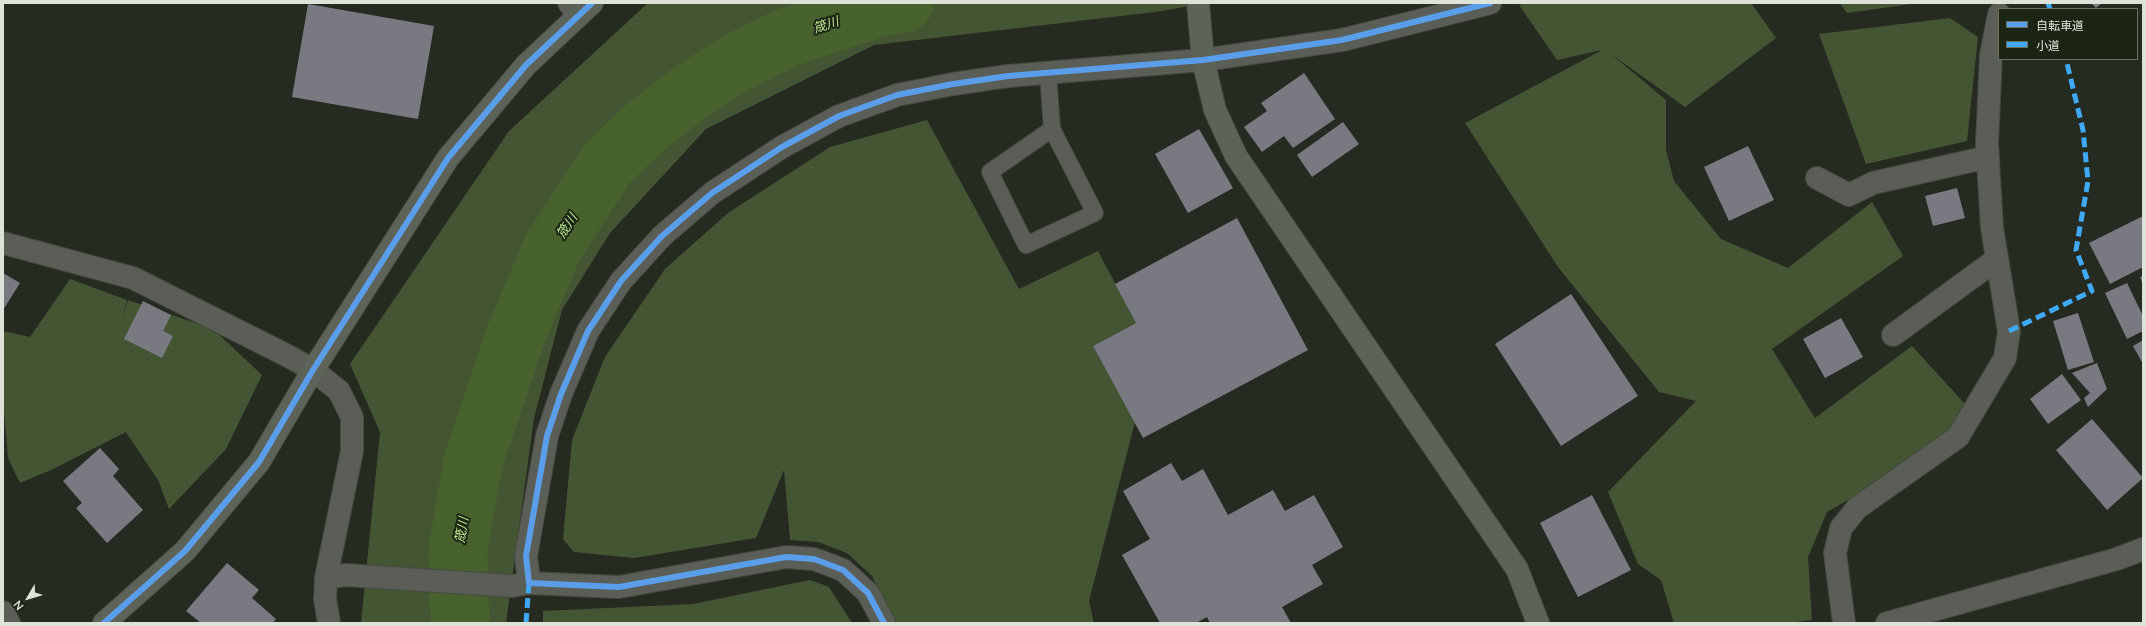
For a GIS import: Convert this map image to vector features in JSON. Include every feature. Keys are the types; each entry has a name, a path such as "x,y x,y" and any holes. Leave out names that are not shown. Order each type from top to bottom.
{"street":[{"path":"1198,3 1203,60 1215,110 1236,156 1517,569 1538,623"},
{"path":"520,585 547,436 561,394 588,331 621,281 662,236 712,194 782,147 839,116 897,95 953,84 1048,73 1203,60 1342,40 1490,3"},
{"path":"104,623 185,551 254,468 313,370 448,158 526,66 580,7"},
{"path":"1844,623 1835,554 1841,528 1857,508 1958,438 2005,358 2009,331 1992,228 1988,157 1991,55 1998,19"},
{"path":"1817,178 1849,195 1874,183 1988,157"},
{"path":"3,243 133,278 261,341 313,370 339,391 352,417 352,451 336,577 325,599 329,623"},
{"path":"1893,335 1997,259"},
{"path":"1887,623 2117,559 2143,549"},
{"path":"336,577 520,585 619,587 786,557 814,559 843,570 868,593 884,623"},
{"path":"3,612 9,623"}],"lane":[{"path":"1048,73 1052,129 1095,213 1026,244 990,172 1052,129"}],"green space":[{"path":"648,3 1208,3 1155,12 874,45 706,129 610,233 562,310 534,418 506,623 361,623 380,432 350,364 509,131"},
{"path":"1524,3 1751,3 1776,38 1685,107 1611,54 1666,100 1666,150 1674,181 1721,239 1788,268 1872,202 1903,256 1772,349 1815,418 1912,346 1965,404 1958,437 1827,512 1808,557 1812,620 1785,623 1674,623 1661,580 1638,564 1608,492 1696,401 1659,392 1558,267 1465,123 1602,50 1557,60 1519,5"},
{"path":"1840,3 1919,3 1847,13"},
{"path":"1950,18 1978,37 1967,141 1866,164 1819,34"},
{"path":"927,120 1019,289 1098,251 1136,323 1093,346 1135,422 1089,601 1094,623 896,623 872,576 847,553 818,542 790,540 784,470 756,538 634,558 574,552 563,539 572,440 605,357 665,269 728,213 830,147"},
{"path":"70,279 127,300 122,318 128,300 213,329 262,375 226,449 169,509 158,480 126,432 51,470 20,483 8,458 3,400 3,331 30,337"},
{"path":"810,580 829,587 852,623 543,623 543,611 693,604"}],"building":[{"path":"2091,3 2102,3 2096,8"},
{"path":"308,4 434,26 418,119 292,97"},
{"path":"1304,73 1335,119 1293,148 1284,136 1262,152 1244,127 1267,111 1261,103"},
{"path":"1343,122 1359,144 1312,177 1297,155"},
{"path":"1199,129 1233,188 1188,213 1155,154"},
{"path":"1748,146 1774,200 1729,221 1704,167"},
{"path":"1957,188 1965,218 1933,226 1925,196"},
{"path":"2143,216 2143,267 2110,284 2089,243"},
{"path":"1237,218 1308,350 1143,438 1093,346 1136,323 1115,284"},
{"path":"3,273 20,283 3,310"},
{"path":"2143,276 2143,285 2140,277"},
{"path":"2127,283 2143,316 2143,331 2127,339 2105,293"},
{"path":"1571,294 1638,396 1561,446 1495,344"},
{"path":"143,301 171,315 163,331 173,336 162,358 124,339"},
{"path":"2078,313 2094,362 2068,370 2053,321"},
{"path":"1841,318 1863,357 1825,378 1803,339"},
{"path":"2143,340 2143,364 2133,346"},
{"path":"2097,363 2107,389 2088,407 2084,398 2090,393 2072,373"},
{"path":"2062,374 2081,400 2048,424 2030,399"},
{"path":"2092,419 2143,478 2107,510 2056,450"},
{"path":"100,448 119,469 113,476 143,510 107,543 76,508 82,503 63,481"},
{"path":"1171,463 1182,481 1203,469 1228,515 1273,490 1285,511 1314,495 1343,547 1312,565 1323,584 1282,607 1291,623 1210,623 1207,617 1196,623 1160,623 1122,555 1150,539 1123,491"},
{"path":"1592,495 1631,570 1578,597 1540,523"},
{"path":"227,563 259,590 252,598 276,619 273,623 201,623 186,611"}],"waterway":[{"name":"筬川","path":"461,623 458,551 473,462 516,334 553,247 607,164 643,129 688,94 737,62 786,38 887,5 904,3"}],"marked path":[{"path":"2048,3 2050,8"},
{"path":"2009,331 2092,291 2076,250 2088,181 2083,130 2066,60"},
{"path":"526,623 529,583"}],"cycle path":[{"path":"104,623 185,551 259,462 313,370 448,158 526,65 592,3"},
{"path":"884,623 868,593 843,570 814,559 786,557 619,587 529,583 526,556 547,436 561,394 588,331 621,281 662,236 712,193 782,147 839,116 897,95 953,84 1008,76 1203,60 1342,40 1490,3"}]}
